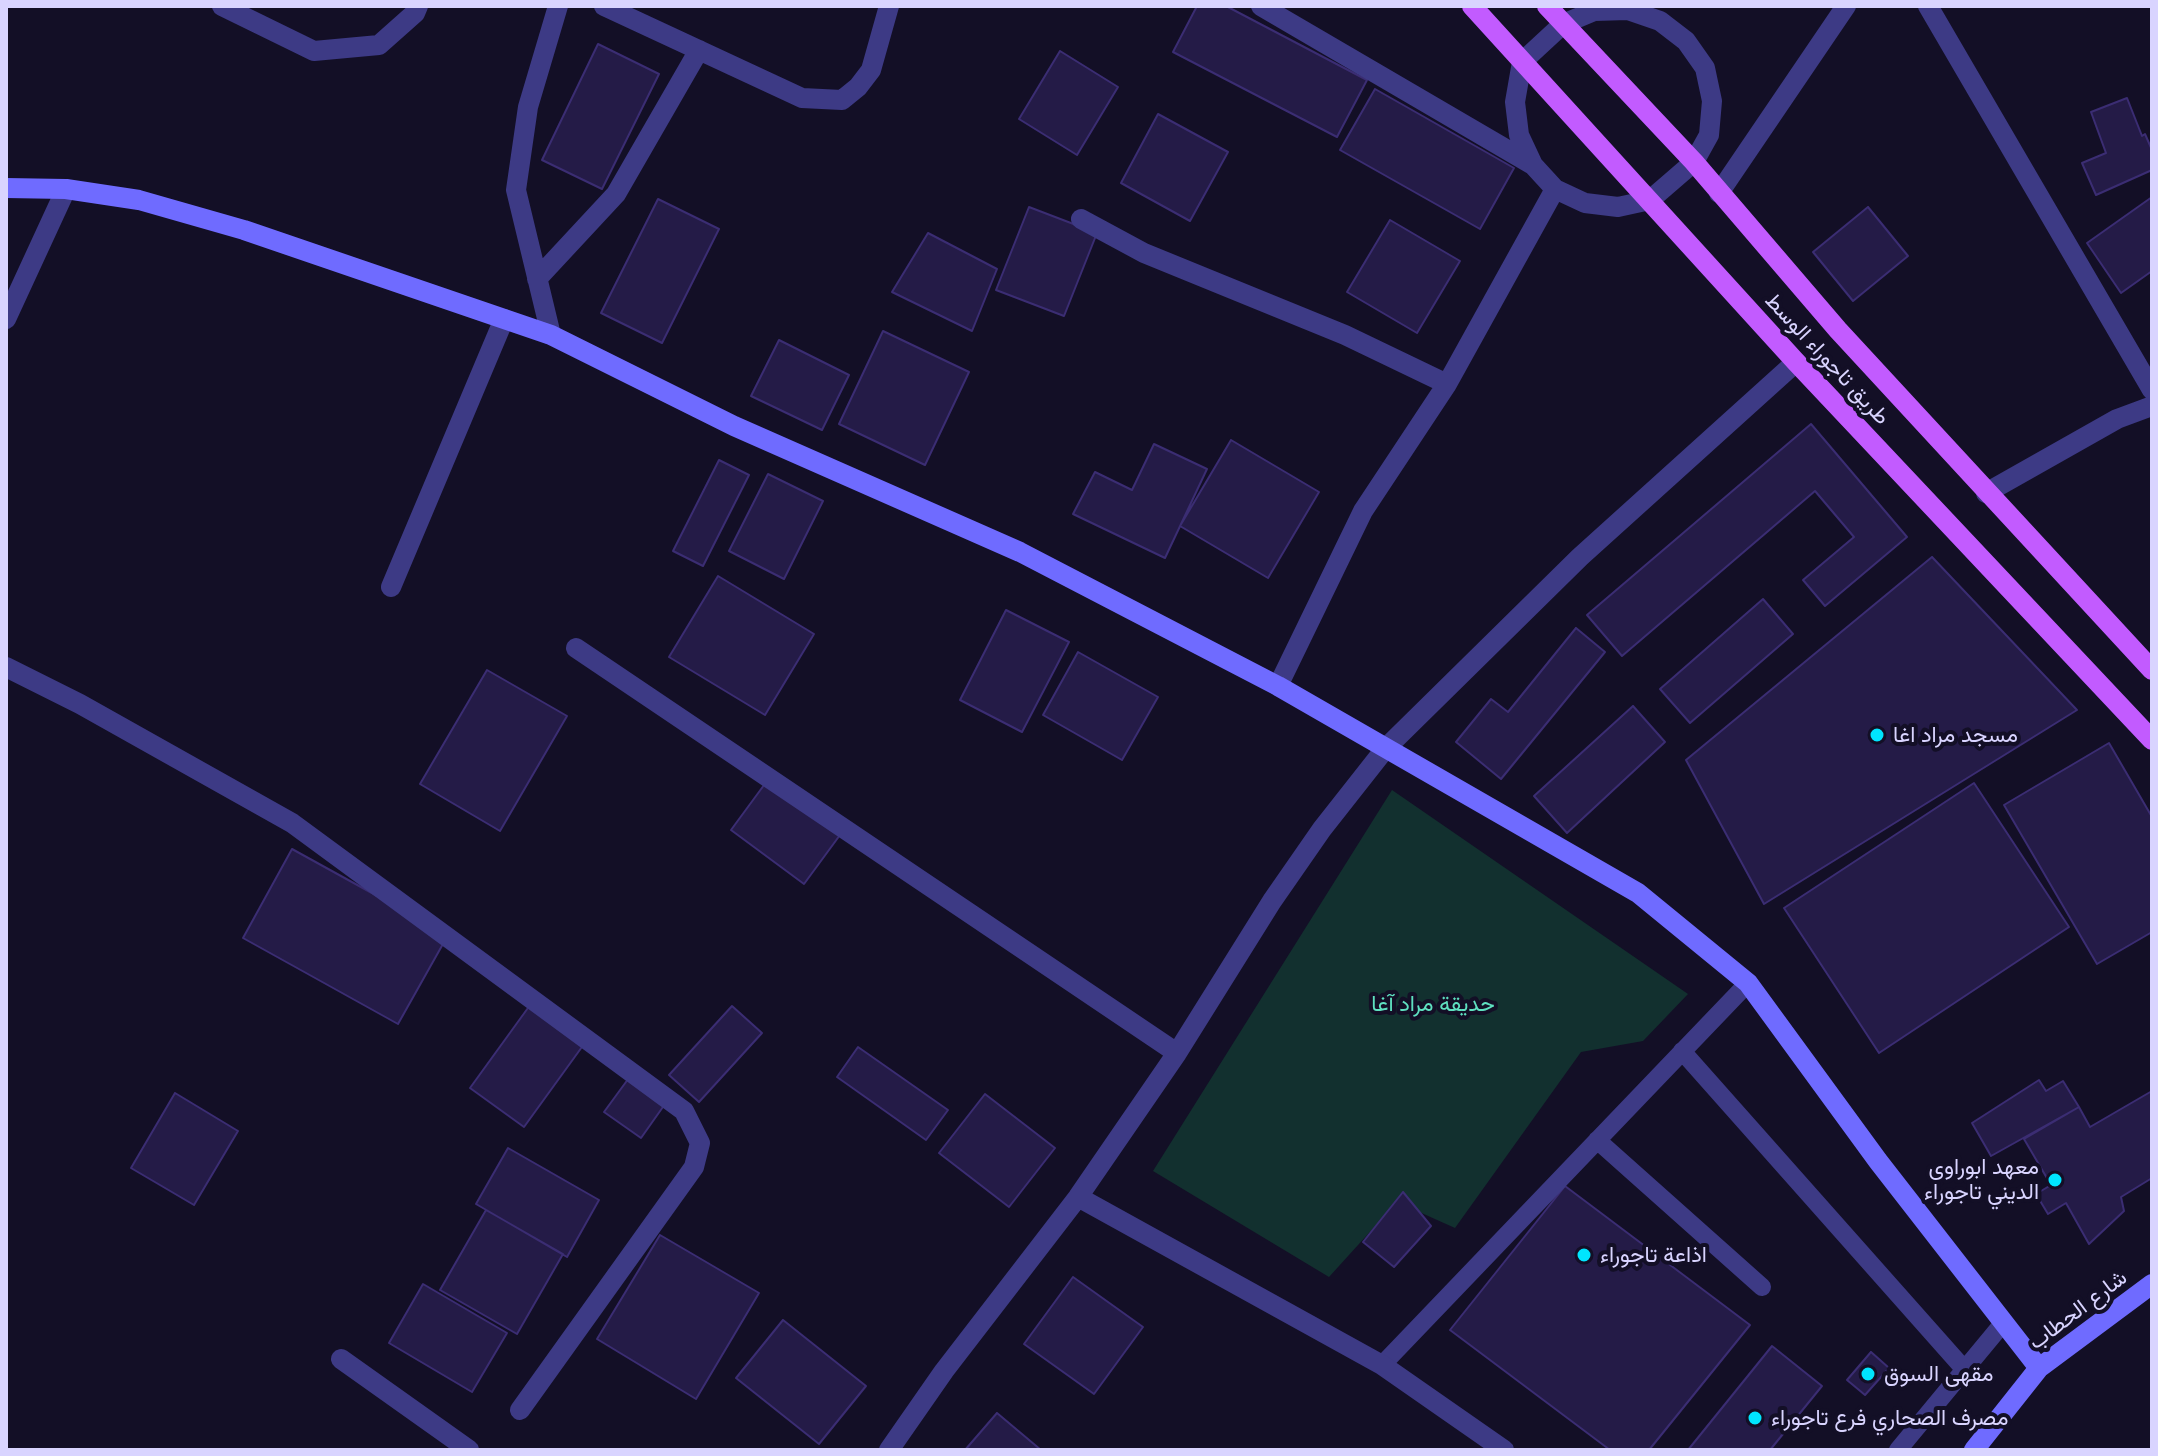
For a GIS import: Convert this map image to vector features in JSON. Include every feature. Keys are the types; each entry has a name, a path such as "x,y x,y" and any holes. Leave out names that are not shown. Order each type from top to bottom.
{"main road":[{"name":"طريق تاجوراء الوسط","path":"1472,6 1796,362 2152,740"},
{"name":"طريق تاجوراء الوسط","path":"1547,6 1694,162 1838,330 2152,670"}],"street":[{"path":"222,6 314,51 379,45 415,13 418,6"},
{"path":"551,335 516,190 528,107 558,6"},
{"path":"604,6 802,98 842,100 858,87 871,70 889,6"},
{"path":"1261,6 1533,165 1555,189 1585,203 1618,207 1650,200 1694,162 1709,135 1712,101 1705,68 1686,41 1660,21 1628,10 1594,11 1563,24 1522,62 1515,102 1519,135 1533,165"},
{"path":"1719,193 1846,6"},
{"path":"1928,6 2152,390"},
{"path":"537,279 616,194 699,50"},
{"path":"6,188 66,189 139,200 244,230 551,335 734,426 1020,552 1278,686 1638,893 1748,983 1878,1161 2039,1368"},
{"path":"6,319 66,189"},
{"path":"1278,686 1363,511 1447,384 1555,189"},
{"path":"1081,219 1144,253 1345,335 1447,384"},
{"path":"391,587 504,319"},
{"path":"889,1450 944,1371 1078,1197 1177,1053 1280,889 1385,749 1580,557 1796,362"},
{"path":"1986,493 2117,419 2152,406"},
{"path":"576,648 1177,1053"},
{"path":"6,667 80,704 292,823 684,1111 700,1143 694,1167 520,1410"},
{"path":"1078,1197 1382,1365 1504,1450"},
{"name":"شارع الحطاب","path":"1974,1450 2039,1368 2152,1284"},
{"path":"341,1359 469,1450"}],"lane":[{"path":"1382,1365 1748,983"},
{"path":"1682,1051 1965,1370"},
{"path":"1597,1140 1762,1287"},
{"path":"1898,1450 2004,1322"}],"green space":[{"name":"حديقة مراد آغا","path":"1392,790 1688,994 1643,1041 1581,1052 1455,1228 1397,1202 1329,1277 1153,1171"}],"building":[{"path":"1197,6 1226,6 1367,80 1337,137 1173,52"},
{"path":"598,44 659,74 602,189 542,160"},
{"path":"1060,51 1118,87 1077,155 1019,119"},
{"path":"1375,89 1514,168 1480,229 1340,150"},
{"path":"2127,98 2142,136 2145,134 2152,150 2152,170 2096,195 2082,163 2106,153 2091,112"},
{"path":"1158,114 1228,152 1190,221 1121,183"},
{"path":"2152,197 2152,271 2121,293 2087,243"},
{"path":"658,199 719,229 662,343 601,313"},
{"path":"1029,207 1097,233 1064,316 996,290"},
{"path":"1868,207 1908,256 1853,301 1813,252"},
{"path":"1390,220 1460,261 1417,333 1347,292"},
{"path":"928,233 997,269 972,331 892,292"},
{"path":"883,331 969,372 925,465 839,424"},
{"path":"779,340 849,375 822,430 751,396"},
{"path":"1811,424 1907,537 1825,606 1803,580 1854,537 1815,491 1622,656 1587,615"},
{"path":"1231,440 1319,492 1268,578 1180,526"},
{"path":"1154,444 1207,469 1165,558 1073,514 1095,472 1132,490"},
{"path":"719,460 749,475 703,566 673,551"},
{"path":"768,474 823,501 784,579 729,551"},
{"name":"مسجد مراد اغا","path":"1932,557 2077,710 1764,904 1686,760"},
{"path":"718,576 814,634 765,715 669,657"},
{"path":"1763,599 1793,634 1690,723 1660,689"},
{"path":"1006,610 1069,642 1022,732 960,700"},
{"path":"1576,628 1605,652 1501,779 1456,742 1491,699 1508,712"},
{"path":"1078,652 1158,697 1122,760 1043,715"},
{"path":"487,670 567,716 500,831 420,784"},
{"path":"1633,706 1665,742 1567,833 1534,796"},
{"path":"2109,743 2152,817 2152,932 2097,964 2004,805"},
{"path":"767,781 840,835 804,884 731,830"},
{"path":"1974,783 2069,927 1879,1053 1784,908"},
{"path":"292,849 448,935 398,1024 243,938"},
{"path":"533,1001 587,1040 524,1127 470,1088"},
{"path":"732,1006 762,1033 699,1102 669,1075"},
{"path":"858,1047 948,1110 926,1140 837,1077"},
{"path":"634,1071 670,1097 641,1138 604,1112"},
{"path":"2039,1080 2046,1091 2063,1081 2079,1107 1991,1156 1972,1123"},
{"name":"معهد ابوراوي الديني تاجوراء","path":"2152,1091 2152,1178 2121,1197 2124,1211 2089,1244 2066,1203 2048,1214 2036,1194 2051,1185 2024,1139 2079,1107 2090,1127"},
{"path":"175,1093 238,1131 194,1205 131,1168"},
{"path":"985,1094 1055,1148 1009,1207 939,1153"},
{"path":"508,1148 599,1200 567,1257 476,1204"},
{"name":"اذاعة تاجوراء","path":"1565,1186 1750,1325 1649,1450 1610,1450 1450,1330"},
{"path":"1403,1192 1431,1226 1394,1267 1363,1242"},
{"path":"486,1210 563,1254 517,1334 440,1290"},
{"path":"660,1235 759,1293 696,1399 597,1339"},
{"path":"1073,1277 1143,1327 1094,1394 1024,1344"},
{"path":"423,1284 507,1333 472,1392 389,1343"},
{"path":"783,1320 866,1386 819,1444 736,1378"},
{"name":"مصرف الصحاري فرع تاجوراء","path":"1772,1346 1822,1386 1770,1450 1688,1450"},
{"name":"مقهى السوق","path":"1871,1352 1889,1368 1865,1395 1847,1380"},
{"path":"997,1413 1041,1450 965,1450"}],"place":[{"name":"مسجد مراد اغا","path":"1877,735"},
{"name":"معهد ابوراوي الديني تاجوراء","path":"2055,1180"},
{"name":"اذاعة تاجوراء","path":"1584,1255"},
{"name":"مقهى السوق","path":"1868,1374"},
{"name":"مصرف الصحاري فرع تاجوراء","path":"1755,1418"}]}
